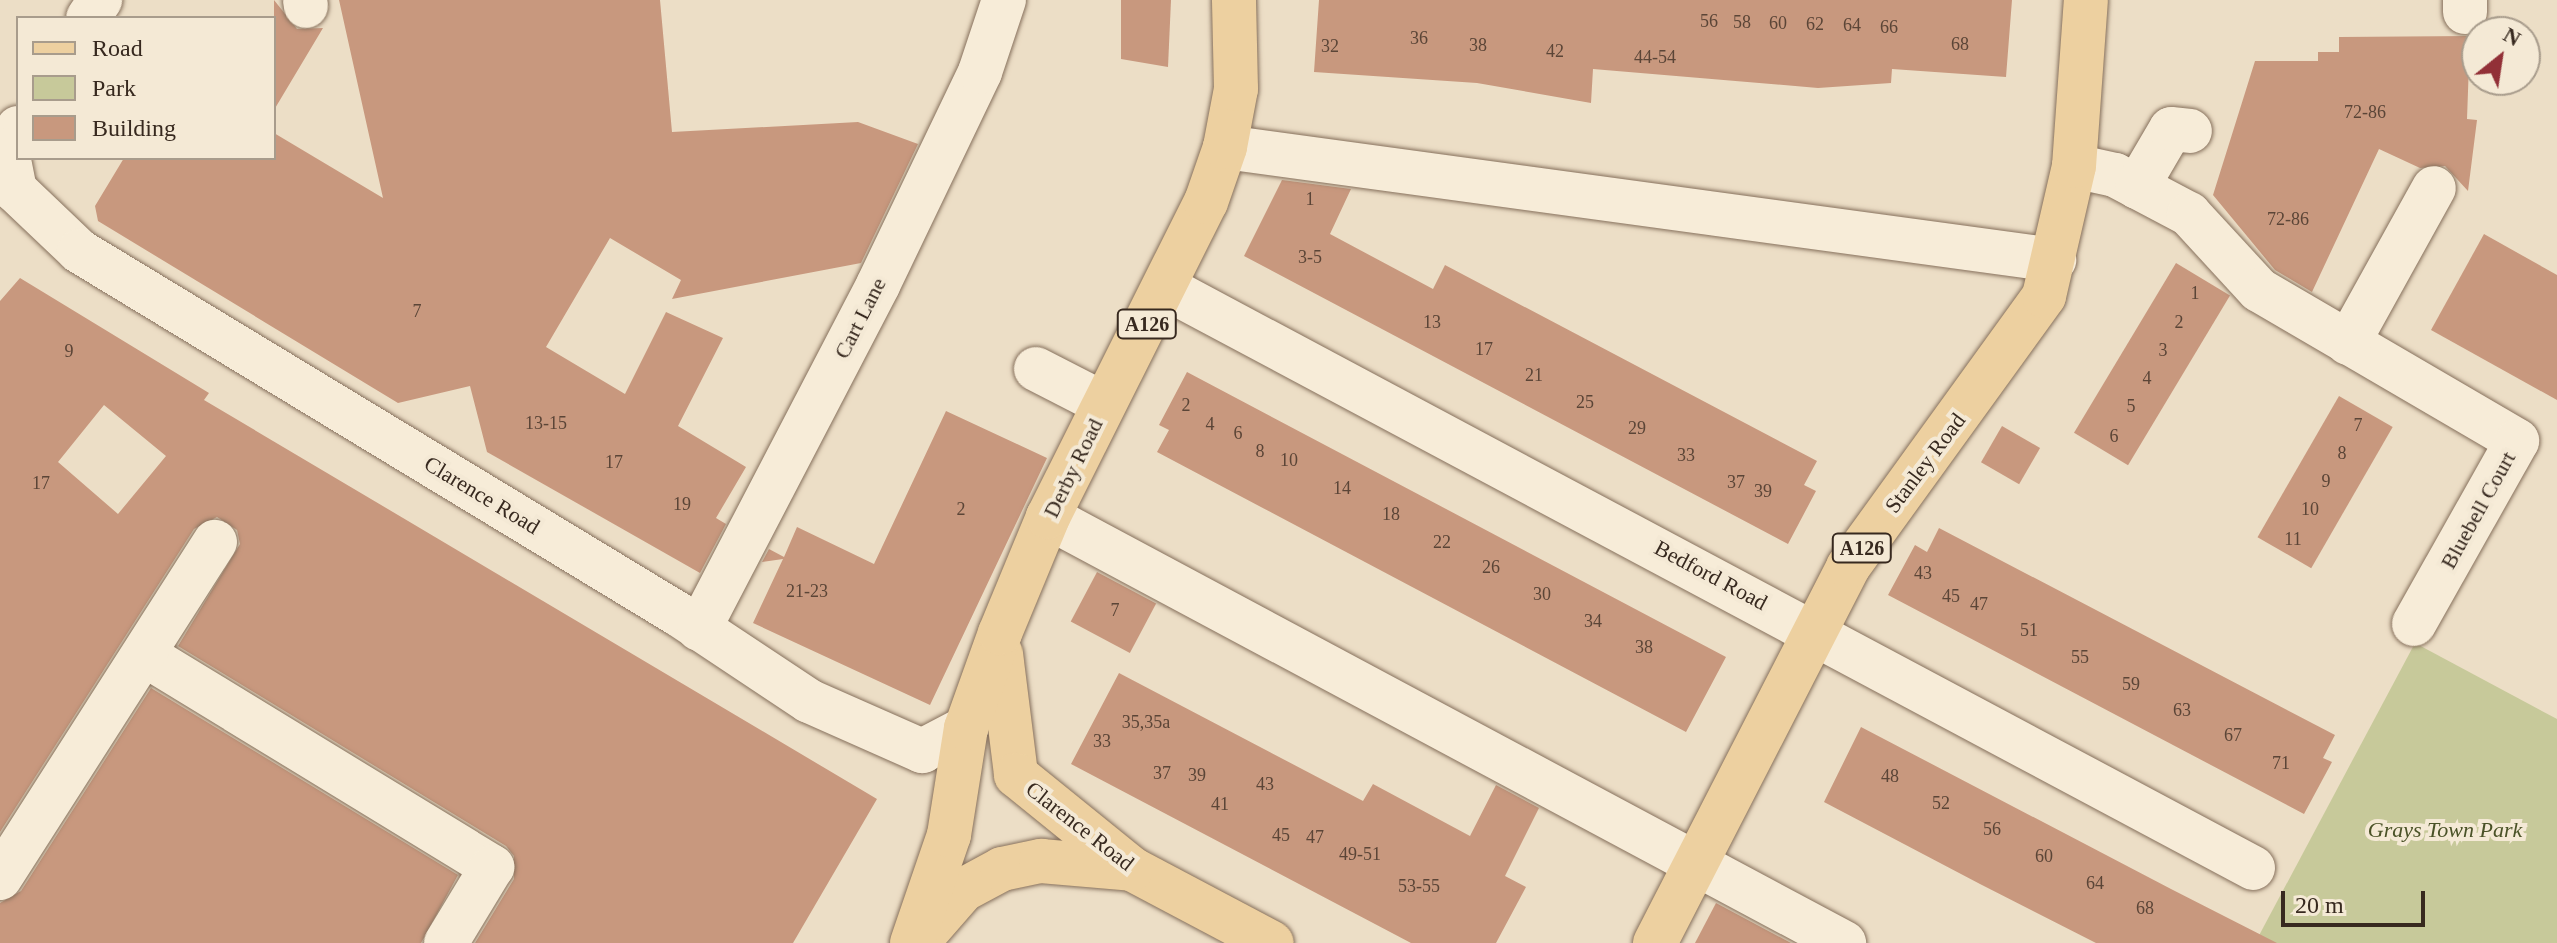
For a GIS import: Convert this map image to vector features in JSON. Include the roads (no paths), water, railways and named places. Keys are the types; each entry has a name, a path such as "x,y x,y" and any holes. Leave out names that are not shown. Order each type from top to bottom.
{"main road":[{"name":"Derby Road","path":"914,943 949,835 966,728 1000,633 1048,517 1166,288 1225,147 1236,89 1234,0"},
{"name":"Stanley Road","path":"1655,943 1848,567 2030,322 2054,260 2074,166 2086,0"},
{"name":"Clarence Road","path":"1000,633 1004,719 1016,775 1132,869 1272,943"},
{"name":"Derby Road","path":"914,943 963,890 1002,869 1041,861 1132,869"}],"street":[{"name":"Cart Lane","path":"699,629 996,78 1004,0"},
{"path":"2137,187 2171,129 2190,131"},
{"name":"Clarence Road","path":"16,132 7,150 15,190 79,251 699,629 809,701 922,751 966,728"},
{"path":"1225,147 2054,260"},
{"name":"Bluebell Court","path":"2074,166 2137,187 2212,232 2259,290 2517,441 2414,624"},
{"path":"2348,343 2434,188"},
{"name":"Bedford Road","path":"1166,288 1814,629 2253,868"},
{"path":"1036,369 1104,404"},
{"path":"1048,517 1844,943"},
{"path":"0,878 215,542"},
{"path":"145,655 492,867 446,943"}],"park label":[{"name":"Grays Town Park","path":"2445,830"}]}
